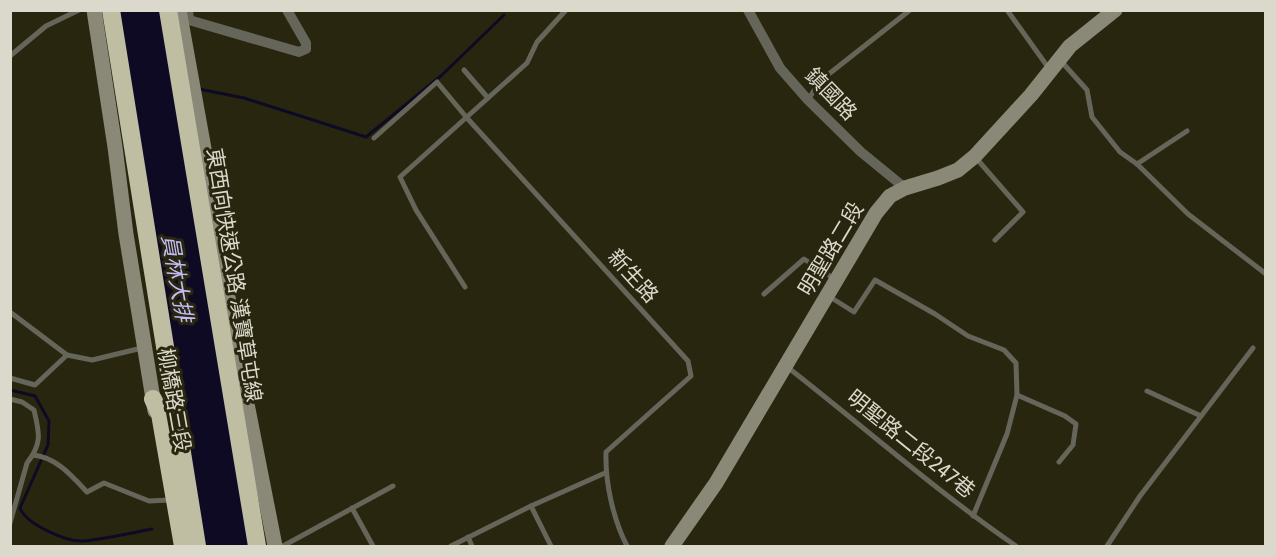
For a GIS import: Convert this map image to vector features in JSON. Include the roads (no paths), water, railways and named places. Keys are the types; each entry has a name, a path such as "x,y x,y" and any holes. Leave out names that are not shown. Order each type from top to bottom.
{"highway":[{"path":"111,10 197,546"},
{"name":"東西向快速公路 漢寶草屯線","path":"168,10 257,546"},
{"path":"237,353 238,395 265,546"},
{"path":"153,399 160,414 183,546"}],"main road":[{"name":"柳橋路三段","path":"94,10 144,347 177,546"},
{"path":"179,10 206,154 237,353 275,546"},
{"name":"明聖路二段","path":"672,546 716,483 876,213 890,196 904,188 958,170 975,156 1031,95 1070,46 1115,10"}],"street":[{"path":"188,10 189,20 299,52 306,49 306,43 287,10"},
{"name":"鎮國路","path":"748,10 780,68 808,100 861,152 904,188"}],"lane":[{"path":"10,56 46,26 79,10"},
{"path":"465,287 416,210 400,177 527,63 537,42 566,10"},
{"path":"808,100 820,81 909,10"},
{"path":"1017,10 1009,13 1055,65 1087,90 1092,117 1120,152 1137,164 1188,214 1266,274"},
{"path":"464,70 488,98"},
{"path":"374,138 437,82 467,118"},
{"name":"新生路","path":"467,118 688,361 691,376 606,452 605,473"},
{"path":"1137,164 1187,131"},
{"path":"975,156 1023,212 995,240"},
{"path":"764,294 804,259 836,280"},
{"path":"827,295 854,312 876,280 968,336 1004,350 1016,363 1017,395 1007,434 973,516"},
{"path":"10,312 67,355 92,360 144,347"},
{"path":"1107,546 1140,496 1253,348"},
{"path":"10,378 35,385 67,355"},
{"name":"明聖路二段247巷","path":"786,366 854,418 973,516 1016,546"},
{"path":"1147,391 1201,416"},
{"path":"1017,395 1065,416 1076,424 1073,445 1059,462"},
{"path":"10,399 22,402 34,410 40,435 33,455 27,463 10,523"},
{"path":"33,455 45,456 72,475 87,492 104,483 149,501 170,500"},
{"path":"451,546 531,506 605,473 621,534 627,546"},
{"path":"283,546 393,486"},
{"path":"531,506 551,546"},
{"path":"352,508 373,546"},
{"path":"468,537 472,546"}],"water":[{"name":"員林大排","path":"115,11 165,11 252,546 203,546"}],"waterway":[{"path":"199,89 244,98 366,137 442,75 504,15"},
{"path":"10,390 35,396 49,421 48,445 20,508 30,520 47,531 76,541 152,529"}]}
